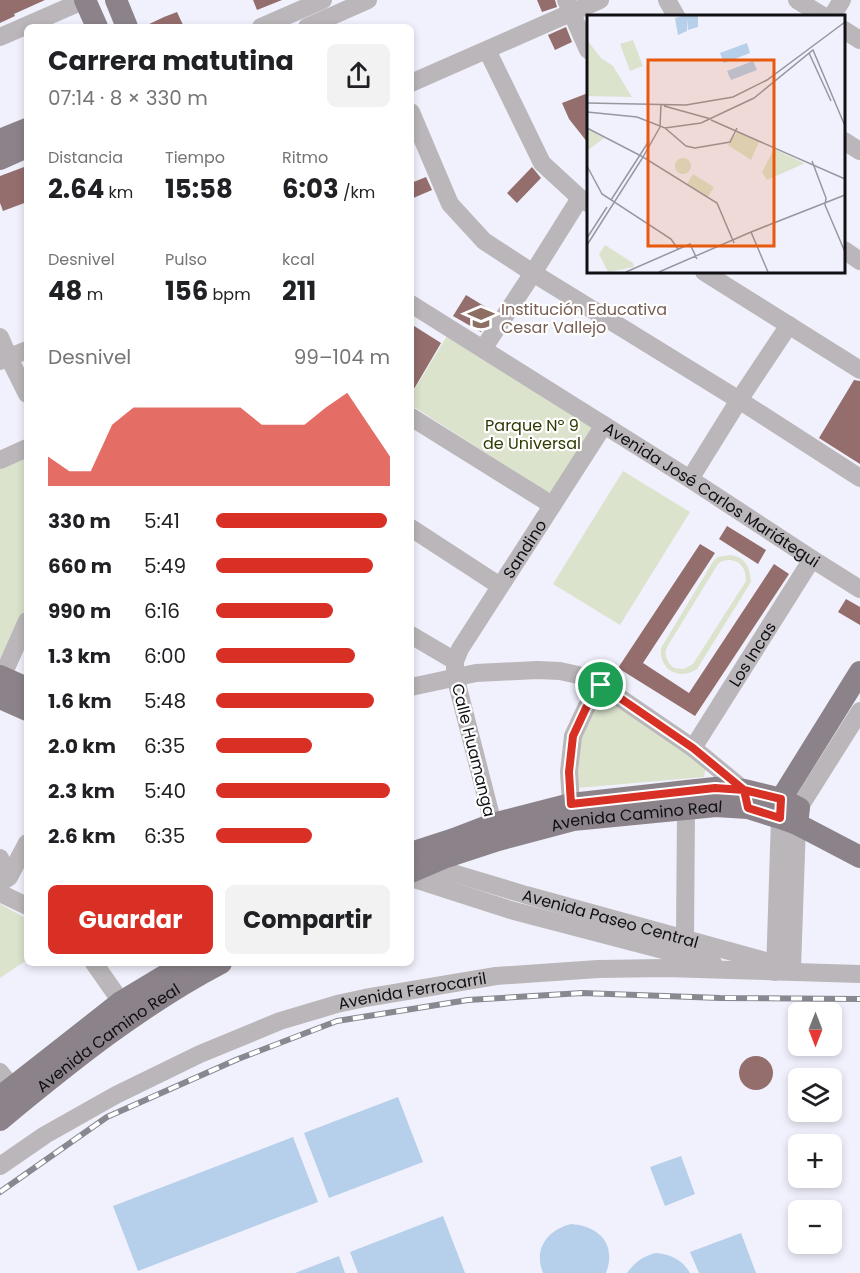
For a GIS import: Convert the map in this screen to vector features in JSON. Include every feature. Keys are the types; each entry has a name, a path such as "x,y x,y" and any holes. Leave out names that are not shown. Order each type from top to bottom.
{"main road":[{"path":"85,0 96,24"},
{"path":"116,0 126,24"},
{"path":"0,140 24,144"},
{"path":"0,159 24,146"},
{"path":"789,812 860,672"},
{"path":"0,684 24,688"},
{"path":"0,684 24,707"},
{"name":"Avenida Camino Real","path":"414,866 424,847 454,839 493,824 571,804 715,788 789,812 860,856"},
{"name":"Avenida Camino Real","path":"414,866 573,820 716,806 746,799"},
{"name":"Avenida Camino Real","path":"0,1120 51,1078 126,1010 182,966"},
{"name":"Avenida Camino Real","path":"4,1085 126,1010 215,966"}],"street":[{"path":"30,24 85,0"},
{"path":"273,24 323,0"},
{"path":"314,24 368,0"},
{"path":"414,82 487,50 568,6 600,0"},
{"path":"667,0 675,15"},
{"path":"797,0 821,15"},
{"path":"833,15 842,0"},
{"path":"568,6 587,48"},
{"path":"0,37 24,27"},
{"path":"845,31 860,40"},
{"path":"483,349 584,200 542,163 487,50"},
{"path":"414,119 450,204 484,241 860,478"},
{"path":"845,142 860,151"},
{"path":"845,251 860,261"},
{"path":"706,273 860,370"},
{"name":"Avenida José Carlos Mariátegui","path":"414,306 690,478 812,560 860,589"},
{"path":"690,478 789,325"},
{"path":"0,336 4,360 24,390"},
{"path":"4,360 24,351"},
{"path":"414,419 552,505"},
{"name":"Sandino","path":"455,669 460,649 604,425"},
{"path":"0,460 24,449"},
{"path":"414,530 500,586"},
{"name":"Los Incas","path":"693,748 812,560"},
{"path":"0,684 24,628"},
{"path":"414,636 455,669 476,673 560,670 601,685 693,748 746,799"},
{"path":"414,686 455,669"},
{"name":"Calle Huamanga","path":"455,669 493,824"},
{"path":"571,804 569,772 573,736 586,708 601,685"},
{"path":"781,968 789,812 860,711"},
{"path":"685,939 686,809"},
{"path":"3,885 24,848"},
{"path":"0,858 3,885 24,903"},
{"name":"Avenida Paseo Central","path":"414,866 685,939 781,968"},
{"name":"Avenida Paseo Central","path":"414,866 461,895 514,911 748,971"},
{"path":"96,966 126,1010"},
{"name":"Avenida Ferrocarril","path":"0,1166 45,1135 116,1095 190,1060 280,1021 365,998 532,972 666,968 748,971 781,968 811,974 860,974"}],"green space":[{"name":"Parque Nº 9 de Universal","path":"447,336 596,426 550,494 414,407 414,390"},
{"path":"24,457 24,611 0,661 0,468"},
{"path":"623,471 690,512 620,625 553,584"},
{"path":"730,555 740,558 750,572 751,582 697,669 684,674 677,673 663,662 661,648 718,557","holes":["728,560 742,566 746,581 693,664 684,669 674,668 667,659 667,647 718,564"]},
{"path":"599,692 706,766 704,777 577,788 578,739"},
{"path":"0,904 24,917 24,962 0,978"}],"water":[{"path":"398,1097 423,1162 329,1198 304,1133"},
{"path":"293,1137 318,1202 138,1271 113,1206"},
{"path":"681,1156 695,1194 665,1206 650,1167"},
{"path":"443,1216 465,1273 358,1273 350,1252"},
{"path":"571,1224 590,1228 603,1238 609,1253 606,1273 543,1273 540,1256 545,1241 556,1231"},
{"path":"741,1233 756,1273 699,1273 690,1252"},
{"path":"655,1253 675,1258 690,1273 627,1273 639,1260"},
{"path":"339,1256 345,1273 295,1273"}],"building":[{"path":"0,0 45,0 0,23"},
{"path":"253,0 282,0 257,10"},
{"path":"537,0 555,0 557,7 542,12"},
{"path":"177,12 183,24 149,24"},
{"path":"566,27 572,42 555,50 548,35"},
{"path":"587,93 587,142 569,119 562,103"},
{"path":"24,167 24,203 3,211 0,203 0,176"},
{"path":"532,167 541,178 517,203 507,193"},
{"path":"426,177 432,190 414,198 414,182"},
{"path":"466,295 494,312 481,332 453,316"},
{"path":"414,326 441,343 414,389"},
{"path":"854,380 860,381 860,464 819,438"},
{"path":"727,526 766,550 758,564 719,539"},
{"path":"700,544 715,553 643,663 689,693 774,564 789,574 695,716 618,668"},
{"path":"846,599 860,607 860,625 838,612"},
{"path":"756,1056 768,1061 773,1073 768,1085 756,1090 744,1085 739,1073 744,1061"}],"railway":[{"path":"0,1192 107,1117 238,1059 337,1021 468,1000 582,993 720,998 860,999"}],"place":[{"name":"Institución Educativa Cesar Vallejo","path":"481,318"}],"route":[{"path":"601,685 586,708 573,736 569,772 571,804 715,788 744,790 781,799 780,818 748,808 744,790 693,748 601,685"}]}
